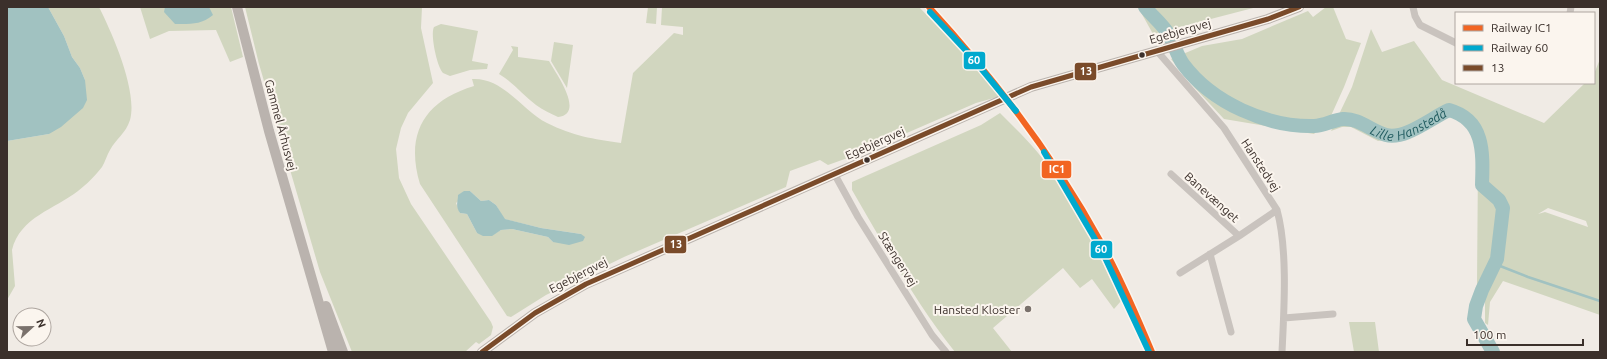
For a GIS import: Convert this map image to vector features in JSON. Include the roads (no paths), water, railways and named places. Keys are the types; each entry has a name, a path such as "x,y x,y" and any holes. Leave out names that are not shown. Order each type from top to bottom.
{"street":[{"name":"Gammel Århusvej","path":"237,7 269,131 333,352"},
{"name":"Egebjergvej","path":"482,352 535,313 586,284 1031,87 1268,19 1299,7"},
{"path":"1413,7 1415,16 1420,25 1455,42"},
{"name":"Hanstedvej","path":"1161,49 1224,128 1277,210 1281,225 1282,245 1284,318 1282,352"},
{"name":"Banevænget","path":"1171,174 1239,236"},
{"name":"Stængervej","path":"835,175 932,335 946,352"},
{"name":"Banevænget","path":"1180,273 1277,210"},
{"name":"Gammel Århusvej","path":"303,248 343,352"},
{"path":"1210,254 1231,332"},
{"path":"1284,318 1333,314"}],"water":[{"path":"7,7 48,7 64,36 72,57 80,68 85,80 87,100 83,108 61,127 49,134 7,141"},
{"path":"165,7 209,7 213,15 200,22 175,24 164,12"},
{"path":"464,191 470,191 481,201 489,200 496,205 505,219 541,228 581,234 585,237 583,241 569,245 553,242 548,237 512,229 501,230 492,236 483,236 477,233 467,214 460,213 458,211 458,195"}],"waterway":[{"name":"Lille Hanstedå","path":"1145,7 1167,32 1183,64 1195,78 1225,101 1260,117 1278,122 1314,126 1349,119 1386,135 1393,136 1410,131 1449,110 1461,115 1469,121 1476,130 1479,139 1482,161 1482,185 1499,200 1503,208 1497,259 1482,290 1476,306 1474,319 1493,352"},
{"path":"1495,264 1528,277 1600,301"}],"rail line":[{"name":"IC1","path":"929,7 1001,91 1065,181 1109,257 1152,352"},
{"name":"60","path":"930,12 970,55 1016,111"},
{"name":"60","path":"1044,152 1102,251 1149,352"}],"place":[{"name":"Hansted Kloster","path":"1028,309"}]}
